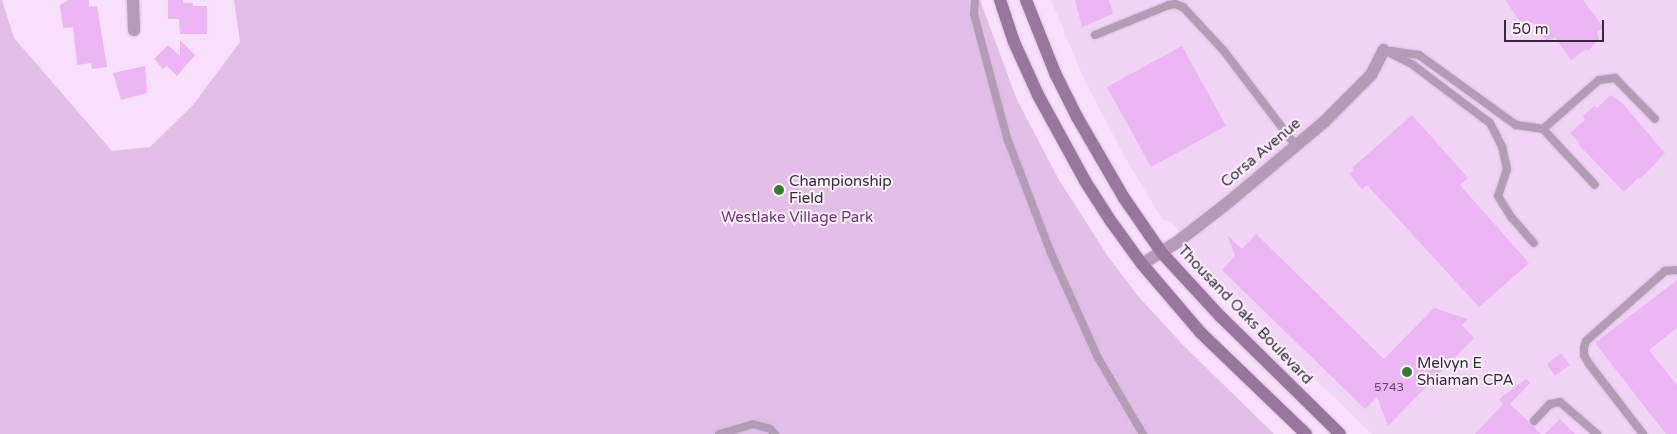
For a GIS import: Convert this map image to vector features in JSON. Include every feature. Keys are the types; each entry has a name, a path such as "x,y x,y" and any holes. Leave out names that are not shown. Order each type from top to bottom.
{"main road":[{"path":"1000,0 1014,42 1060,138 1085,181 1142,264 1200,332 1306,434"},
{"name":"Thousand Oaks Boulevard","path":"1026,0 1055,73 1077,117 1119,190 1162,253 1220,316 1340,434"}],"street":[{"path":"133,0 134,30"},
{"name":"Corsa Avenue","path":"1142,264 1162,253 1230,201 1324,122 1371,75 1384,50"}],"lane":[{"path":"975,0 974,14 1007,138 1051,253 1097,356 1143,434"},
{"path":"1095,35 1169,5 1183,7 1224,51 1296,146"},
{"path":"1384,50 1419,55 1516,125 1543,129 1595,185"},
{"path":"1384,50 1413,65 1490,124 1502,147 1507,169 1498,196 1512,218 1534,243"},
{"path":"1543,129 1599,80 1615,78 1655,119"},
{"path":"1643,434 1589,364 1584,355 1584,348 1586,341 1665,271 1677,270"},
{"path":"1534,421 1550,404 1560,402 1597,434"},
{"path":"719,434 753,424 770,428 775,434"}],"shaded area":[{"path":"1051,0 1677,0 1677,434 1372,434 1200,268 1194,259 1194,249 1171,222 1162,219 1123,154 1083,77"}],"green space":[{"name":"Westlake Village Park","path":"0,0 2,0 14,38 112,151 150,147 193,105 240,42 234,0 980,0 1017,100 1059,180 1109,258 1138,296 1183,345 1274,434 0,434"}],"building":[{"path":"69,0 89,0 89,7 97,6 107,67 92,69 91,63 77,65 73,27 63,28 60,5"},
{"path":"168,0 183,0 183,3 193,3 193,6 207,6 207,34 180,34 179,19 168,19"},
{"path":"1075,0 1109,0 1113,14 1082,27"},
{"path":"1505,0 1583,0 1604,28 1597,32 1599,39 1588,51 1586,49 1571,60 1555,37 1546,41 1532,22 1524,27"},
{"path":"180,40 195,55 177,76 167,66 163,69 154,59 168,45 180,56"},
{"path":"1182,46 1226,126 1151,167 1107,87"},
{"path":"145,66 147,93 121,100 113,73"},
{"path":"1611,95 1623,104 1665,153 1640,179 1638,178 1624,192 1570,133 1585,120 1583,116 1594,106 1597,108"},
{"path":"1412,115 1468,178 1460,185 1529,263 1479,307 1367,185 1362,189 1349,174 1354,170 1352,168"},
{"path":"1256,234 1384,359 1434,308 1468,319 1462,325 1474,338 1388,426 1377,397 1365,409 1222,270 1235,256 1228,236 1242,249"},
{"path":"1677,280 1677,328 1649,350 1677,385 1677,434 1666,434 1595,343"},
{"path":"1561,353 1570,365 1555,376 1547,364"},
{"path":"1526,379 1530,383 1510,404 1541,434 1475,434 1503,404 1499,399"},
{"path":"1560,419 1575,434 1545,434"}],"place":[{"name":"Championship Field","path":"779,190"},
{"name":"Melvyn E Shiaman CPA","path":"1407,372"}]}
